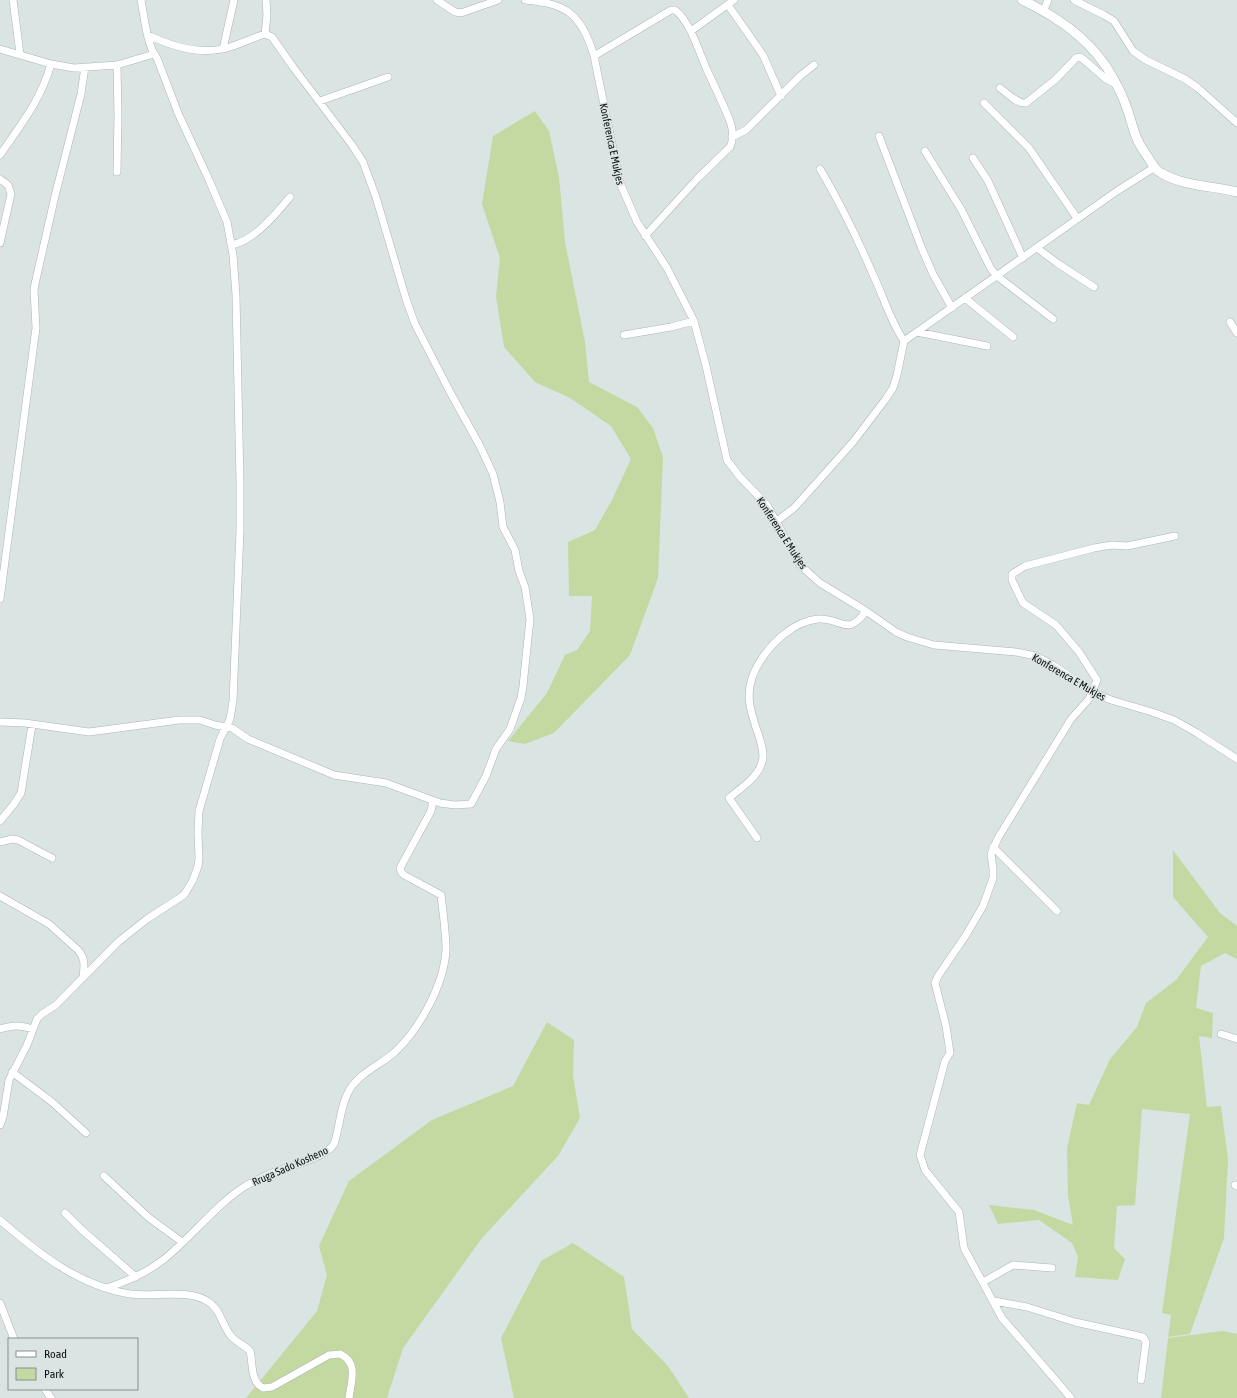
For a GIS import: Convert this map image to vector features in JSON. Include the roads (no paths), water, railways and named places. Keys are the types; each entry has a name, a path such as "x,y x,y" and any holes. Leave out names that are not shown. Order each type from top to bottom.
{"street":[{"path":"13,0 20,54"},
{"path":"0,1125 3,1117 9,1080 27,1045 37,1019 56,1004 118,942 147,919 179,899 191,885 196,875 198,866 199,811 220,739 230,719 233,701 240,530 236,295 232,245 227,222 221,207 176,107 158,60 154,54 146,29 141,0"},
{"path":"224,49 234,0"},
{"path":"266,0 266,34"},
{"path":"437,0 455,12 461,13 468,12 498,0"},
{"name":"Konferenca E Mukjes","path":"525,0 561,3 578,22 589,40 594,56 620,183 631,210 645,236 667,268 694,321 706,366 727,460 736,473 767,505 800,565 810,575 831,590 866,611 896,632 918,641 934,644 1016,652 1036,656 1053,665 1092,692 1111,700 1174,720 1237,759"},
{"path":"1022,0 1044,10 1077,35 1099,57 1116,84 1126,106 1139,143 1155,167 1163,175 1192,184 1218,187 1237,192"},
{"path":"1044,10 1048,0"},
{"path":"1074,0 1104,15 1114,22 1133,51 1146,60 1185,79 1198,88 1237,123"},
{"path":"691,30 731,2 763,54 780,96"},
{"path":"594,56 671,10 675,10 691,30 697,48 733,130 732,144 730,147 697,179 645,236"},
{"path":"0,722 20,723 89,732 192,719 200,720 215,725 232,728 248,739 337,776 386,783 433,801 446,804 471,804 486,776 496,749 510,729 518,708 523,686 529,636 529,605 515,550 503,527 498,490 487,460 415,324 406,299 376,197 359,154 272,37 266,34 224,49 202,50 187,49 175,46 148,35"},
{"path":"0,49 51,64 74,68 116,64 154,54"},
{"path":"1000,88 1023,104 1026,103 1032,100 1056,79 1076,58 1080,57 1106,79 1116,84"},
{"path":"0,155 34,105 44,86 51,64"},
{"path":"116,64 118,116 117,172"},
{"path":"732,137 746,130 800,76 814,66"},
{"path":"0,599 36,328 34,290 55,196 82,94 85,67"},
{"path":"320,101 388,77"},
{"path":"984,103 1029,148 1077,218"},
{"path":"879,136 922,249 933,274 952,308"},
{"path":"925,151 961,209 991,269 997,276 1053,319"},
{"path":"973,158 988,181 1023,258"},
{"path":"904,341 1023,258 1077,218 1155,167"},
{"path":"777,521 794,508 853,442 885,400 893,388 904,341 893,323 865,256 820,169"},
{"path":"0,179 8,185 11,194 0,243"},
{"path":"232,245 243,242 262,227 290,197"},
{"path":"1037,248 1094,287"},
{"path":"965,298 1013,337"},
{"path":"624,335 694,321"},
{"path":"1230,322 1237,333"},
{"path":"917,332 987,346"},
{"path":"1071,1398 1002,1318 964,1248 958,1212 925,1170 920,1155 945,1061 950,1053 946,1026 936,983 938,976 966,935 983,906 993,878 991,854 1006,823 1071,719 1085,705 1097,680 1080,652 1056,625 1023,603 1012,580 1012,574 1025,566 1094,548 1112,545 1127,546 1176,536"},
{"path":"757,838 729,798 749,781 757,772 762,762 763,752 761,743 749,708 748,700 752,676 765,653 774,643 797,626 808,620 825,619 842,625 849,625 858,621 866,611"},
{"path":"0,821 21,793 32,725"},
{"name":"Rruga Sado Kosheno","path":"106,1288 136,1277 162,1261 224,1203 246,1186 272,1173 330,1150 334,1144 346,1098 353,1085 399,1048 419,1022 438,984 445,959 446,944 441,895 404,875 400,868 431,811 433,801"},
{"path":"0,842 12,839 18,840 52,858"},
{"path":"993,848 1057,911"},
{"path":"0,896 49,924 78,950 85,960 83,978"},
{"path":"0,1029 11,1025 18,1025 33,1029"},
{"path":"1221,1034 1237,1039"},
{"path":"12,1072 52,1102 86,1133"},
{"path":"104,1176 148,1217 182,1242"},
{"path":"65,1213 82,1230 136,1277"},
{"path":"0,1220 56,1264 74,1275 106,1288 120,1292 142,1295 191,1296 208,1301 213,1305 227,1331 232,1337 250,1351 254,1379 257,1384 263,1388 272,1387 329,1355 340,1354 349,1360 352,1365 349,1398"},
{"path":"983,1282 1013,1265 1052,1268"},
{"path":"994,1302 1027,1307 1074,1322 1143,1337 1146,1342 1141,1380"},
{"path":"0,1303 14,1338"}]}
